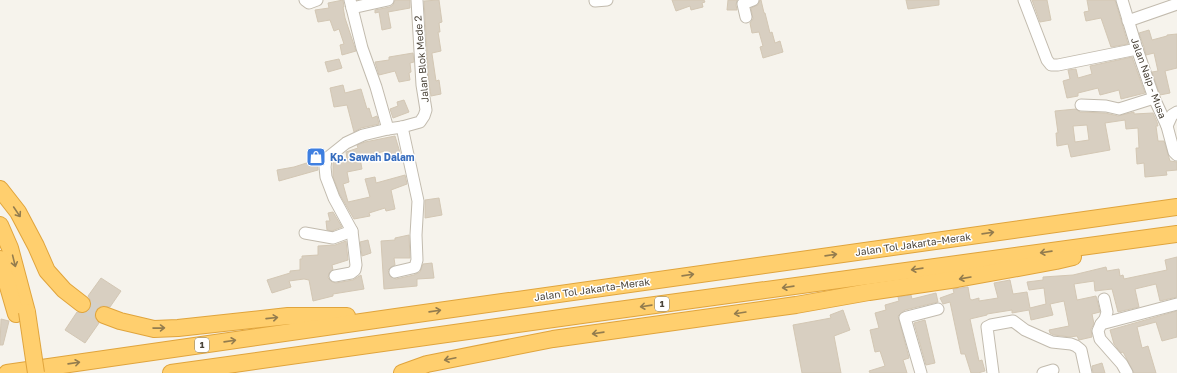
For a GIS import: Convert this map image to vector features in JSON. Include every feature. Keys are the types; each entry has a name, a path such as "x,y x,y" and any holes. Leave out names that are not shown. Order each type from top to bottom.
{"highway":[{"path":"0,189 18,212 47,271 64,290 82,304"},
{"name":"Jalan Tol Jakarta–Merak","path":"7,373 1177,207"},
{"path":"0,225 10,248 21,313 36,373"},
{"name":"1","path":"171,373 597,312 1177,234"},
{"path":"402,373 427,364 553,339 788,306 1056,262 1154,237"},
{"path":"0,259 21,313 25,373"},
{"path":"104,315 120,321 154,329 178,328 288,316 396,317"}],"street":[{"path":"305,0 309,3 317,0"},
{"path":"388,0 351,4 362,48 376,87 388,129"},
{"name":"Jalan Blok Mede 2","path":"352,231 334,198 326,177 326,159 346,142 388,129 420,122 424,116 426,110 422,85 417,0"},
{"path":"746,18 743,4 753,0"},
{"path":"1024,0 1046,60 1051,65 1058,65 1137,49"},
{"name":"Jalan Naip - Musa","path":"1122,0 1154,98 1167,126 1174,152 1177,155"},
{"path":"1128,22 1177,4"},
{"path":"1080,105 1106,106 1119,109 1154,98"},
{"path":"1167,126 1172,115 1177,112"},
{"path":"395,272 412,268 415,266 417,260 416,235 418,202 402,127"},
{"path":"305,233 333,238 352,231 356,265 355,270 351,273 335,276"},
{"path":"1104,299 1107,312 1098,332 1100,339 1122,364 1127,373"},
{"path":"1101,324 1177,304"},
{"path":"921,373 905,318 907,316 938,309"},
{"path":"993,373 987,327 1013,321 1025,330 1052,342 1076,346 1080,350 1086,373"}],"building":[{"path":"343,0 345,18 356,51 342,55 340,45 344,44 339,29 334,31 330,20 318,22 315,10 329,8 328,3"},
{"path":"395,0 410,0 410,8 388,12 391,28 382,30 379,12 375,13 375,10 390,7 393,5"},
{"path":"439,0 442,22 439,23 440,32 438,32 441,51 432,54 436,81 439,80 441,94 431,96 424,1"},
{"path":"672,0 704,0 705,2 702,3 703,7 691,10 690,6 676,11"},
{"path":"728,0 737,0 737,10 727,10"},
{"path":"760,0 770,33 772,32 775,43 780,41 783,52 763,58 760,47 763,46 759,32 752,33 750,23 753,19 751,8 758,5"},
{"path":"906,0 939,0 939,5 908,9"},
{"path":"1032,0 1047,0 1051,20 1040,22"},
{"path":"1087,0 1115,0 1128,44 1111,47 1101,18 1086,21 1084,12 1089,11"},
{"path":"1149,30 1152,40 1167,35 1177,34 1177,68 1165,71 1170,93 1160,95 1152,72 1158,71 1154,53 1146,55 1139,33"},
{"path":"413,53 414,62 410,63 410,80 399,82 395,71 379,75 375,62 389,60 389,57"},
{"path":"1132,57 1145,93 1121,99 1119,90 1100,95 1098,88 1078,93 1078,96 1067,98 1063,81 1070,79 1068,70 1076,69 1078,78 1092,74 1090,66"},
{"path":"339,59 342,68 328,72 325,62"},
{"path":"343,85 345,93 361,89 367,109 369,108 372,118 377,116 379,124 361,128 354,132 347,105 334,107 330,88"},
{"path":"404,100 409,112 393,118 390,109 398,106 397,102"},
{"path":"1076,109 1080,112 1105,113 1118,116 1134,112 1134,114 1153,113 1158,126 1156,126 1158,141 1164,141 1170,161 1177,162 1177,170 1166,171 1167,175 1145,177 1144,163 1137,164 1136,148 1139,148 1138,128 1126,129 1125,120 1105,123 1110,150 1071,157 1068,144 1057,146 1056,133 1058,133 1055,111","holes":["1087,125 1089,140 1075,142 1073,126"]},
{"path":"395,136 401,156 387,159 385,151 360,158 362,169 347,172 349,182 343,184 348,202 370,197 365,179 375,177 376,183 405,175 407,184 391,190 395,209 386,211 385,208 369,213 370,216 354,219 340,195 333,177 333,163 335,161 347,159 346,152 358,148 357,145"},
{"path":"316,160 318,170 279,181 277,170 294,167"},
{"path":"439,198 442,215 425,218 425,200"},
{"path":"333,212 342,227 332,231 327,230 326,221 330,221 328,213"},
{"path":"409,235 410,258 394,258 395,265 388,270 390,276 396,279 414,275 420,272 423,264 432,263 434,278 417,279 417,286 384,289 381,241 395,240 395,238"},
{"path":"368,240 371,253 362,256 360,242"},
{"path":"346,241 348,260 332,265 333,270 329,273 328,278 332,282 336,283 353,280 361,275 364,289 333,294 333,296 313,301 309,280 304,279 289,281 291,287 272,293 267,280 290,273 290,271 300,270 300,259 302,259 302,256 318,255 318,246 335,245"},
{"path":"1177,257 1177,297 1160,301 1156,284 1135,289 1139,307 1118,312 1112,289 1095,291 1094,281 1074,284 1077,300 1096,296 1100,312 1092,314 1094,324 1091,329 1092,337 1079,340 1077,336 1070,337 1050,333 1049,330 1069,326 1064,301 1050,304 1053,315 1031,320 1029,310 1012,313 1012,310 987,314 970,319 979,361 982,360 985,371 978,373 971,373 965,354 961,354 950,302 943,304 940,298 954,293 953,289 968,287 970,299 972,300 979,298 979,301 998,298 994,283 1010,280 1013,294 1027,292 1030,308 1046,304 1044,288 1029,290 1027,282 1043,280 1043,277 1073,275 1106,267 1107,271 1119,269 1120,276 1123,275 1124,279 1167,270 1165,260"},
{"path":"101,278 121,291 110,307 102,306 95,311 95,317 99,323 85,343 65,330 77,312 85,313 90,309 91,301 88,296"},
{"path":"936,293 938,302 905,310 898,316 909,358 903,360 907,373 870,373 869,371 885,366 880,351 875,352 870,330 879,328 875,313 886,310 885,305 899,301 898,297 911,295 912,299"},
{"path":"843,310 850,330 834,336 841,373 802,373 793,325 831,318 830,315"},
{"path":"1177,311 1177,337 1162,341 1156,322 1137,327 1142,348 1148,346 1156,373 1134,373 1123,352 1121,353 1114,344 1110,330"},
{"path":"1,319 9,321 3,345 0,345"},
{"path":"925,320 935,363 926,365 914,323"},
{"path":"1102,363 1105,373 1093,373 1092,366"}],"tunnel":[{"path":"82,304 104,315"}],"place":[{"name":"Kp. Sawah Dalam","path":"316,157"}]}
